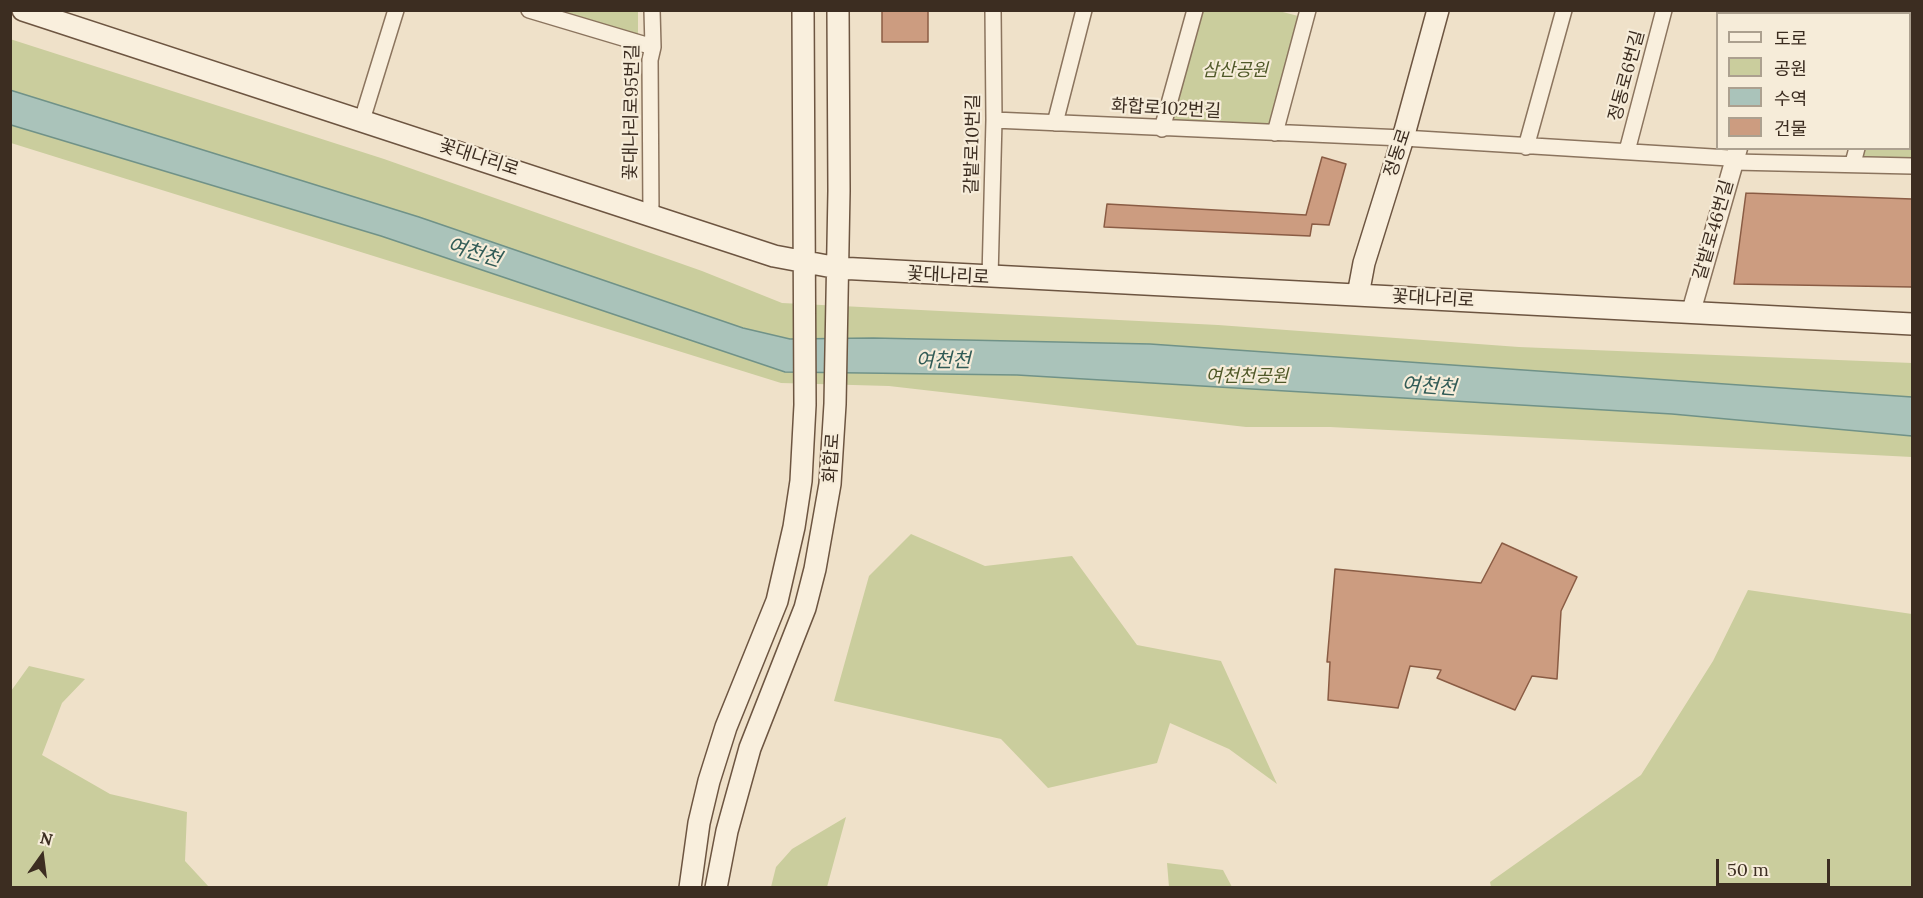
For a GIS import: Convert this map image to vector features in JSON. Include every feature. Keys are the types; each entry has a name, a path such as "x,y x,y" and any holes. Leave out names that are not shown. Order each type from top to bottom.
{"main road":[{"name":"꽃대나리로","path":"23,10 774,256 804,263 838,268 990,278 1912,324"},
{"name":"화합로","path":"690,888 699,823 718,751 766,631 787,564 801,481 805,405 803,10"},
{"name":"화합로","path":"716,888 727,831 750,748 794,639 815,569 830,484 835,404 838,268 838,10"},
{"name":"정동로","path":"1358,295 1364,263 1403,138 1438,10"}],"street":[{"path":"362,120 396,10"},
{"path":"530,10 653,47"},
{"name":"꽃대나리로95번길","path":"651,215 652,10"},
{"name":"갈밭로10번길","path":"990,278 994,120 993,10"},
{"path":"1055,123 1084,10"},
{"path":"1162,129 1195,10"},
{"path":"1275,134 1308,10"},
{"path":"1526,147 1564,10"},
{"name":"정동로6번길","path":"1627,151 1664,10"},
{"name":"화합로102번길","path":"994,120 1403,138"},
{"path":"1403,138 1729,158 1736,155 1855,156 1912,166"},
{"name":"갈밭로46번길","path":"1691,312 1736,155"}],"green space":[{"path":"529,11 638,11 638,42"},
{"name":"삼산공원","path":"1201,11 1279,11 1302,17 1271,129 1169,124"},
{"path":"1912,11 1912,166 1853,163 1857,150 1911,150 1911,12 1892,12"},
{"name":"여천천공원","path":"10,39 384,159 702,271 782,303 1218,325 1519,347 1912,363 1912,457 1330,427 1246,427 889,386 781,383 11,143"},
{"path":"911,534 985,566 1072,556 1137,645 1221,661 1277,784 1229,749 1170,723 1157,763 1048,788 1001,739 834,701 869,576"},
{"path":"1748,590 1912,614 1912,887 1491,887 1490,882 1641,775 1713,661"},
{"path":"29,666 85,679 62,703 42,755 110,794 187,812 185,861 209,887 11,887 11,691"},
{"path":"846,817 827,887 771,887 776,867 792,849"},
{"path":"1167,863 1223,870 1232,887 1169,887"}],"water":[{"name":"여천천","path":"10,90 419,217 743,328 790,339 873,338 1150,344 1912,397 1912,436 1672,414 1017,375 785,372 381,236 11,125"}],"building":[{"path":"882,10 928,10 928,42 882,42"},
{"path":"1322,157 1346,164 1329,225 1312,224 1310,236 1104,227 1107,204 1306,215"},
{"path":"1746,193 1912,199 1912,287 1734,284"},
{"path":"1502,543 1577,577 1561,611 1557,679 1532,676 1515,710 1437,678 1441,670 1410,666 1398,708 1328,700 1330,662 1327,662 1335,569 1481,583"}]}
